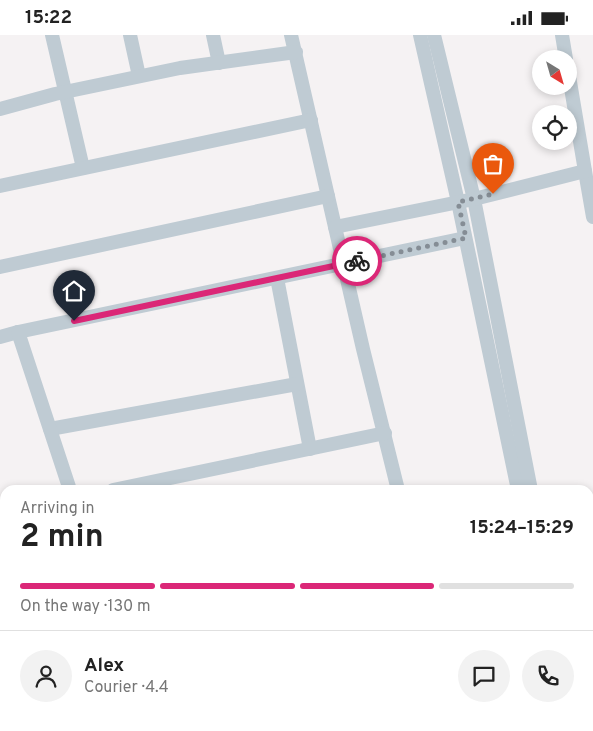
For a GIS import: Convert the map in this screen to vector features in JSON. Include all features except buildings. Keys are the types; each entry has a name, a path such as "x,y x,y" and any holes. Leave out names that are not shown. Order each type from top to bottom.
{"street":[{"path":"52,35 83,168"},
{"path":"130,35 139,76"},
{"path":"213,35 219,63"},
{"path":"292,35 335,227 397,485"},
{"path":"420,35 466,238 517,485"},
{"path":"434,35 474,199 531,485"},
{"path":"562,35 564,50"},
{"path":"0,109 65,92 180,68 296,52"},
{"path":"574,95 587,149 585,171 593,217"},
{"path":"0,186 311,120"},
{"path":"335,227 474,199 585,171"},
{"path":"0,267 328,196"},
{"path":"0,337 466,238"},
{"path":"277,278 310,449"},
{"path":"18,332 68,485"},
{"path":"50,429 297,384"},
{"path":"137,485 385,433"}],"way so far":[{"path":"357,261 466,238 458,202 493,194"}],"route":[{"path":"74,321 357,261"}]}
